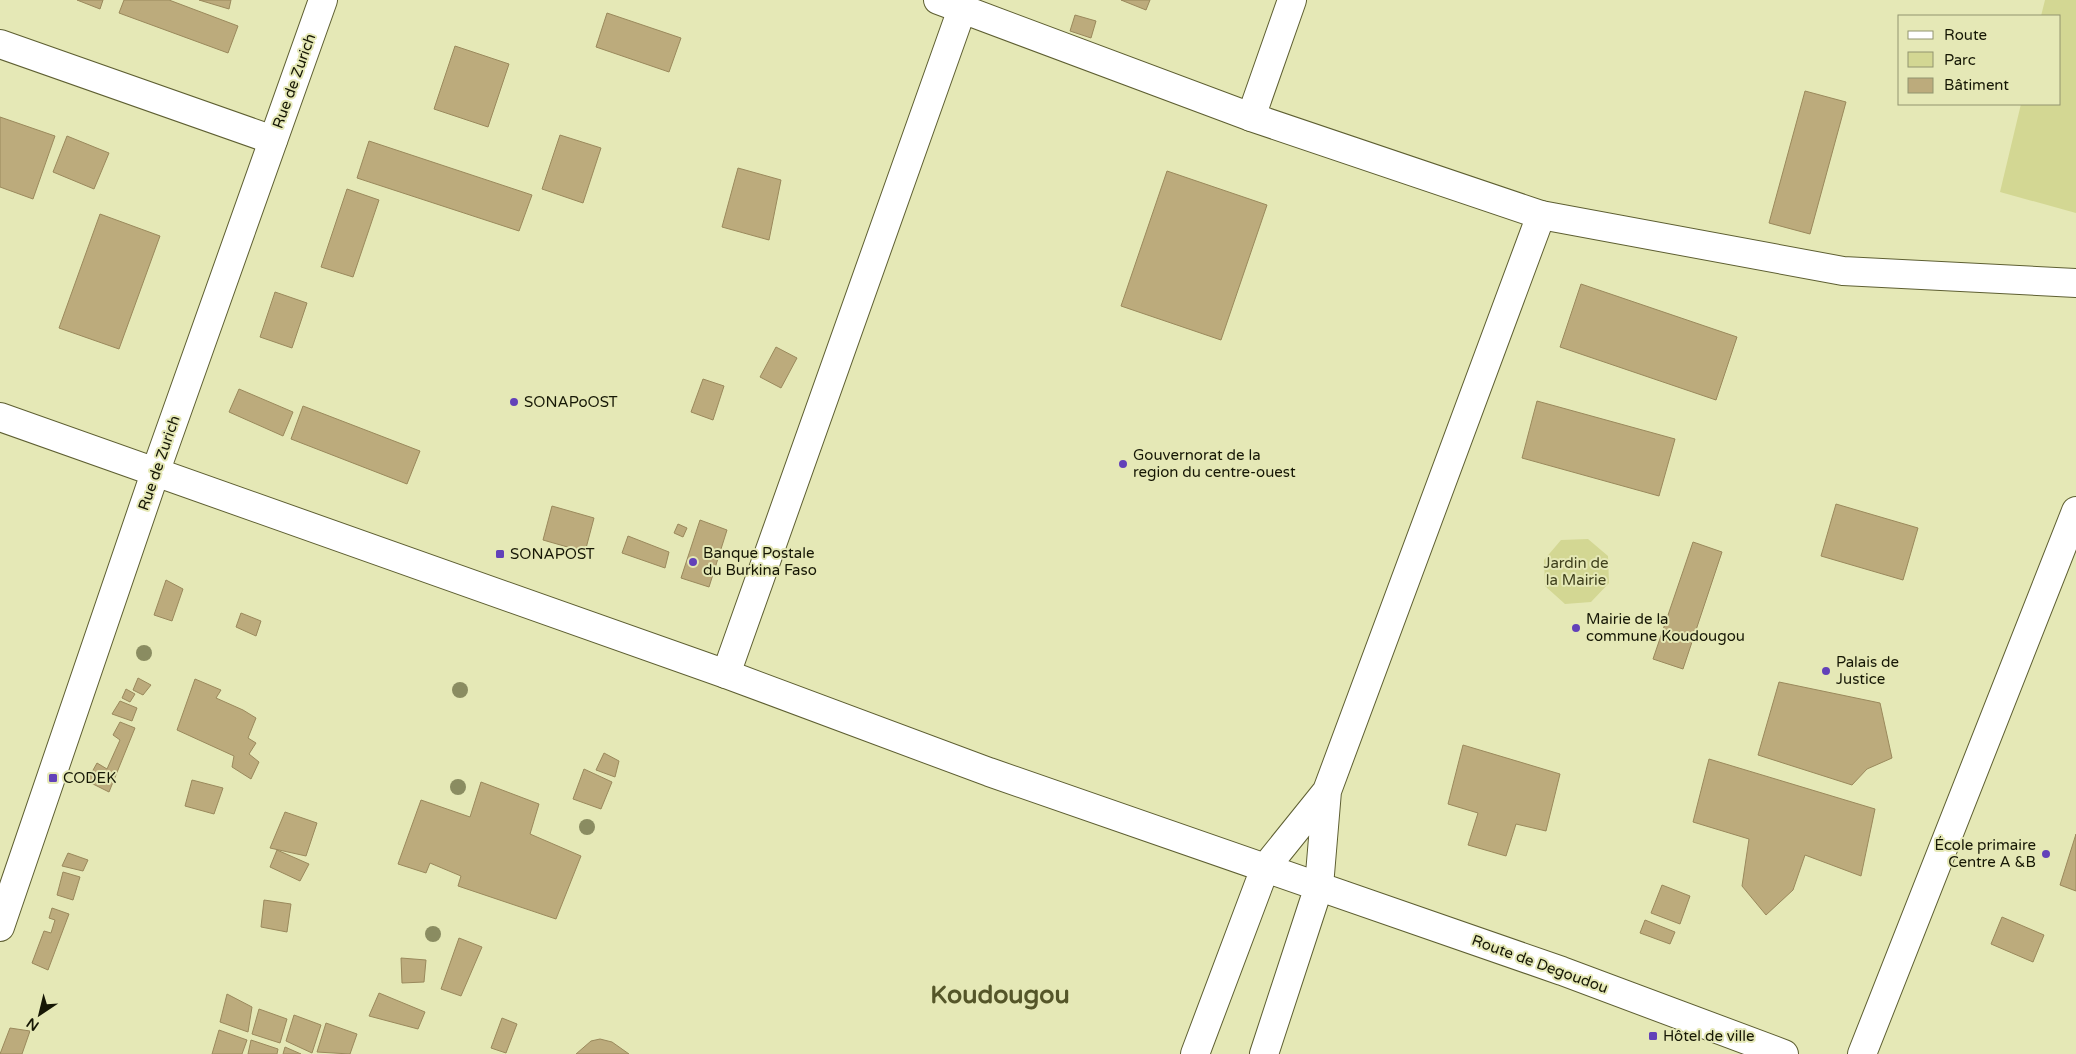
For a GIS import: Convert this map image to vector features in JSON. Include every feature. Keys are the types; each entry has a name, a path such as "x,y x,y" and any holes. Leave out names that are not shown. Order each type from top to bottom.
{"main road":[{"name":"Rue de Zurich","path":"0,927 155,473 323,0"},
{"path":"1251,117 1292,0"},
{"path":"726,674 950,4 1251,117 1541,215 1843,271 2076,282"},
{"path":"0,44 273,140"},
{"path":"1264,1054 1307,882 1327,791 1541,215"},
{"name":"Route de Degoudou","path":"0,417 726,674 989,772 1562,971 1784,1054"},
{"path":"1862,1054 2076,511"},
{"path":"1195,1054 1266,868 1327,791"}],"green space":[{"path":"2045,0 2076,0 2076,213 2000,192 2021,105 2061,105 2061,15 2041,15"},
{"name":"Jardin de la Mairie","path":"1588,539 1608,556 1609,583 1591,602 1565,604 1545,586 1544,560 1561,540"}],"building":[{"path":"77,0 103,0 100,9"},
{"path":"124,0 169,0 238,26 228,53 119,13"},
{"path":"199,0 231,0 229,9"},
{"path":"1121,0 1150,0 1146,10"},
{"path":"607,13 681,38 669,72 596,47"},
{"path":"1075,15 1096,21 1091,38 1070,31"},
{"path":"455,46 509,64 488,127 434,109"},
{"path":"1805,91 1846,102 1810,234 1769,223"},
{"path":"0,117 55,136 33,199 0,187"},
{"path":"560,135 601,148 583,203 542,189"},
{"path":"67,136 109,153 94,189 53,172"},
{"path":"369,141 532,195 519,231 357,178"},
{"path":"738,168 781,180 769,240 722,227"},
{"path":"1167,171 1267,205 1221,340 1121,306"},
{"path":"347,189 379,200 353,277 321,267"},
{"path":"100,214 160,236 119,349 59,328"},
{"path":"1581,284 1737,337 1716,400 1560,347"},
{"path":"275,292 307,303 292,348 260,337"},
{"path":"776,347 797,358 781,388 760,377"},
{"path":"703,379 724,386 713,420 691,412"},
{"path":"239,389 293,412 283,436 229,412"},
{"path":"1537,401 1675,439 1659,496 1522,458"},
{"path":"303,406 420,451 407,484 291,439"},
{"path":"1836,504 1918,528 1903,580 1821,556"},
{"path":"552,506 594,518 585,552 543,540"},
{"path":"700,520 727,530 709,587 681,578"},
{"path":"678,524 687,528 683,537 674,533"},
{"path":"628,536 669,552 665,568 622,553"},
{"path":"1693,542 1722,552 1683,669 1653,659"},
{"path":"166,580 183,589 172,621 154,615"},
{"path":"241,613 261,621 256,636 236,627"},
{"path":"138,678 151,685 143,695 133,690"},
{"path":"195,679 221,690 216,698 256,718 248,738 256,743 249,754 259,762 251,779 232,767 234,756 177,730"},
{"path":"1779,682 1880,703 1892,758 1867,769 1852,785 1758,755"},
{"path":"126,689 135,694 130,702 122,698"},
{"path":"120,701 137,708 132,721 112,714"},
{"path":"120,722 135,728 109,792 87,781 97,763 107,769 120,740 113,735"},
{"path":"1463,745 1560,774 1546,831 1516,824 1506,856 1468,845 1478,813 1448,804"},
{"path":"604,753 619,761 615,777 596,770"},
{"path":"1709,759 1875,809 1861,876 1805,855 1793,890 1766,915 1742,886 1749,839 1693,822"},
{"path":"584,769 612,782 601,809 573,799"},
{"path":"192,780 223,788 214,814 185,806"},
{"path":"481,782 539,804 530,834 581,856 556,919 458,886 461,876 430,863 426,873 398,864 421,800 470,817"},
{"path":"285,812 317,823 306,856 270,848"},
{"path":"2076,834 2076,891 2060,885"},
{"path":"277,850 309,864 300,881 270,867"},
{"path":"68,853 88,860 83,871 62,866"},
{"path":"63,872 80,877 73,900 57,895"},
{"path":"1662,885 1690,896 1680,924 1651,913"},
{"path":"264,900 291,904 287,932 261,927"},
{"path":"52,908 69,914 48,970 32,963 44,931 51,933 55,920 49,918"},
{"path":"2002,917 2044,935 2033,962 1991,944"},
{"path":"1645,920 1675,932 1670,944 1640,933"},
{"path":"459,938 482,947 461,996 441,989"},
{"path":"401,958 426,960 424,982 402,983"},
{"path":"379,993 425,1012 418,1029 369,1016"},
{"path":"227,994 252,1007 248,1032 220,1022"},
{"path":"259,1009 287,1019 280,1043 252,1034"},
{"path":"294,1015 321,1025 312,1053 286,1041"},
{"path":"502,1018 517,1024 506,1053 491,1048"},
{"path":"326,1023 357,1034 350,1054 317,1052"},
{"path":"10,1028 30,1031 22,1054 0,1054"},
{"path":"219,1030 247,1040 242,1054 212,1054"},
{"path":"600,1039 612,1042 629,1054 576,1054 591,1041"},
{"path":"251,1040 278,1049 277,1054 248,1054"},
{"path":"285,1047 301,1054 283,1054"}],"place":[{"name":"SONAPoOST","path":"514,402"},
{"name":"Gouvernorat de la region du centre-ouest","path":"1123,464"},
{"name":"SONAPOST","path":"500,554"},
{"name":"Banque Postale du Burkina Faso","path":"693,562"},
{"name":"Mairie de la commune Koudougou","path":"1576,628"},
{"name":"Palais de Justice","path":"1826,671"},
{"name":"CODEK","path":"53,778"},
{"name":"École primaire Centre A &B","path":"2046,854"},
{"name":"Hôtel de ville","path":"1653,1036"}],"district":[{"name":"Koudougou","path":"1000,994"}]}
